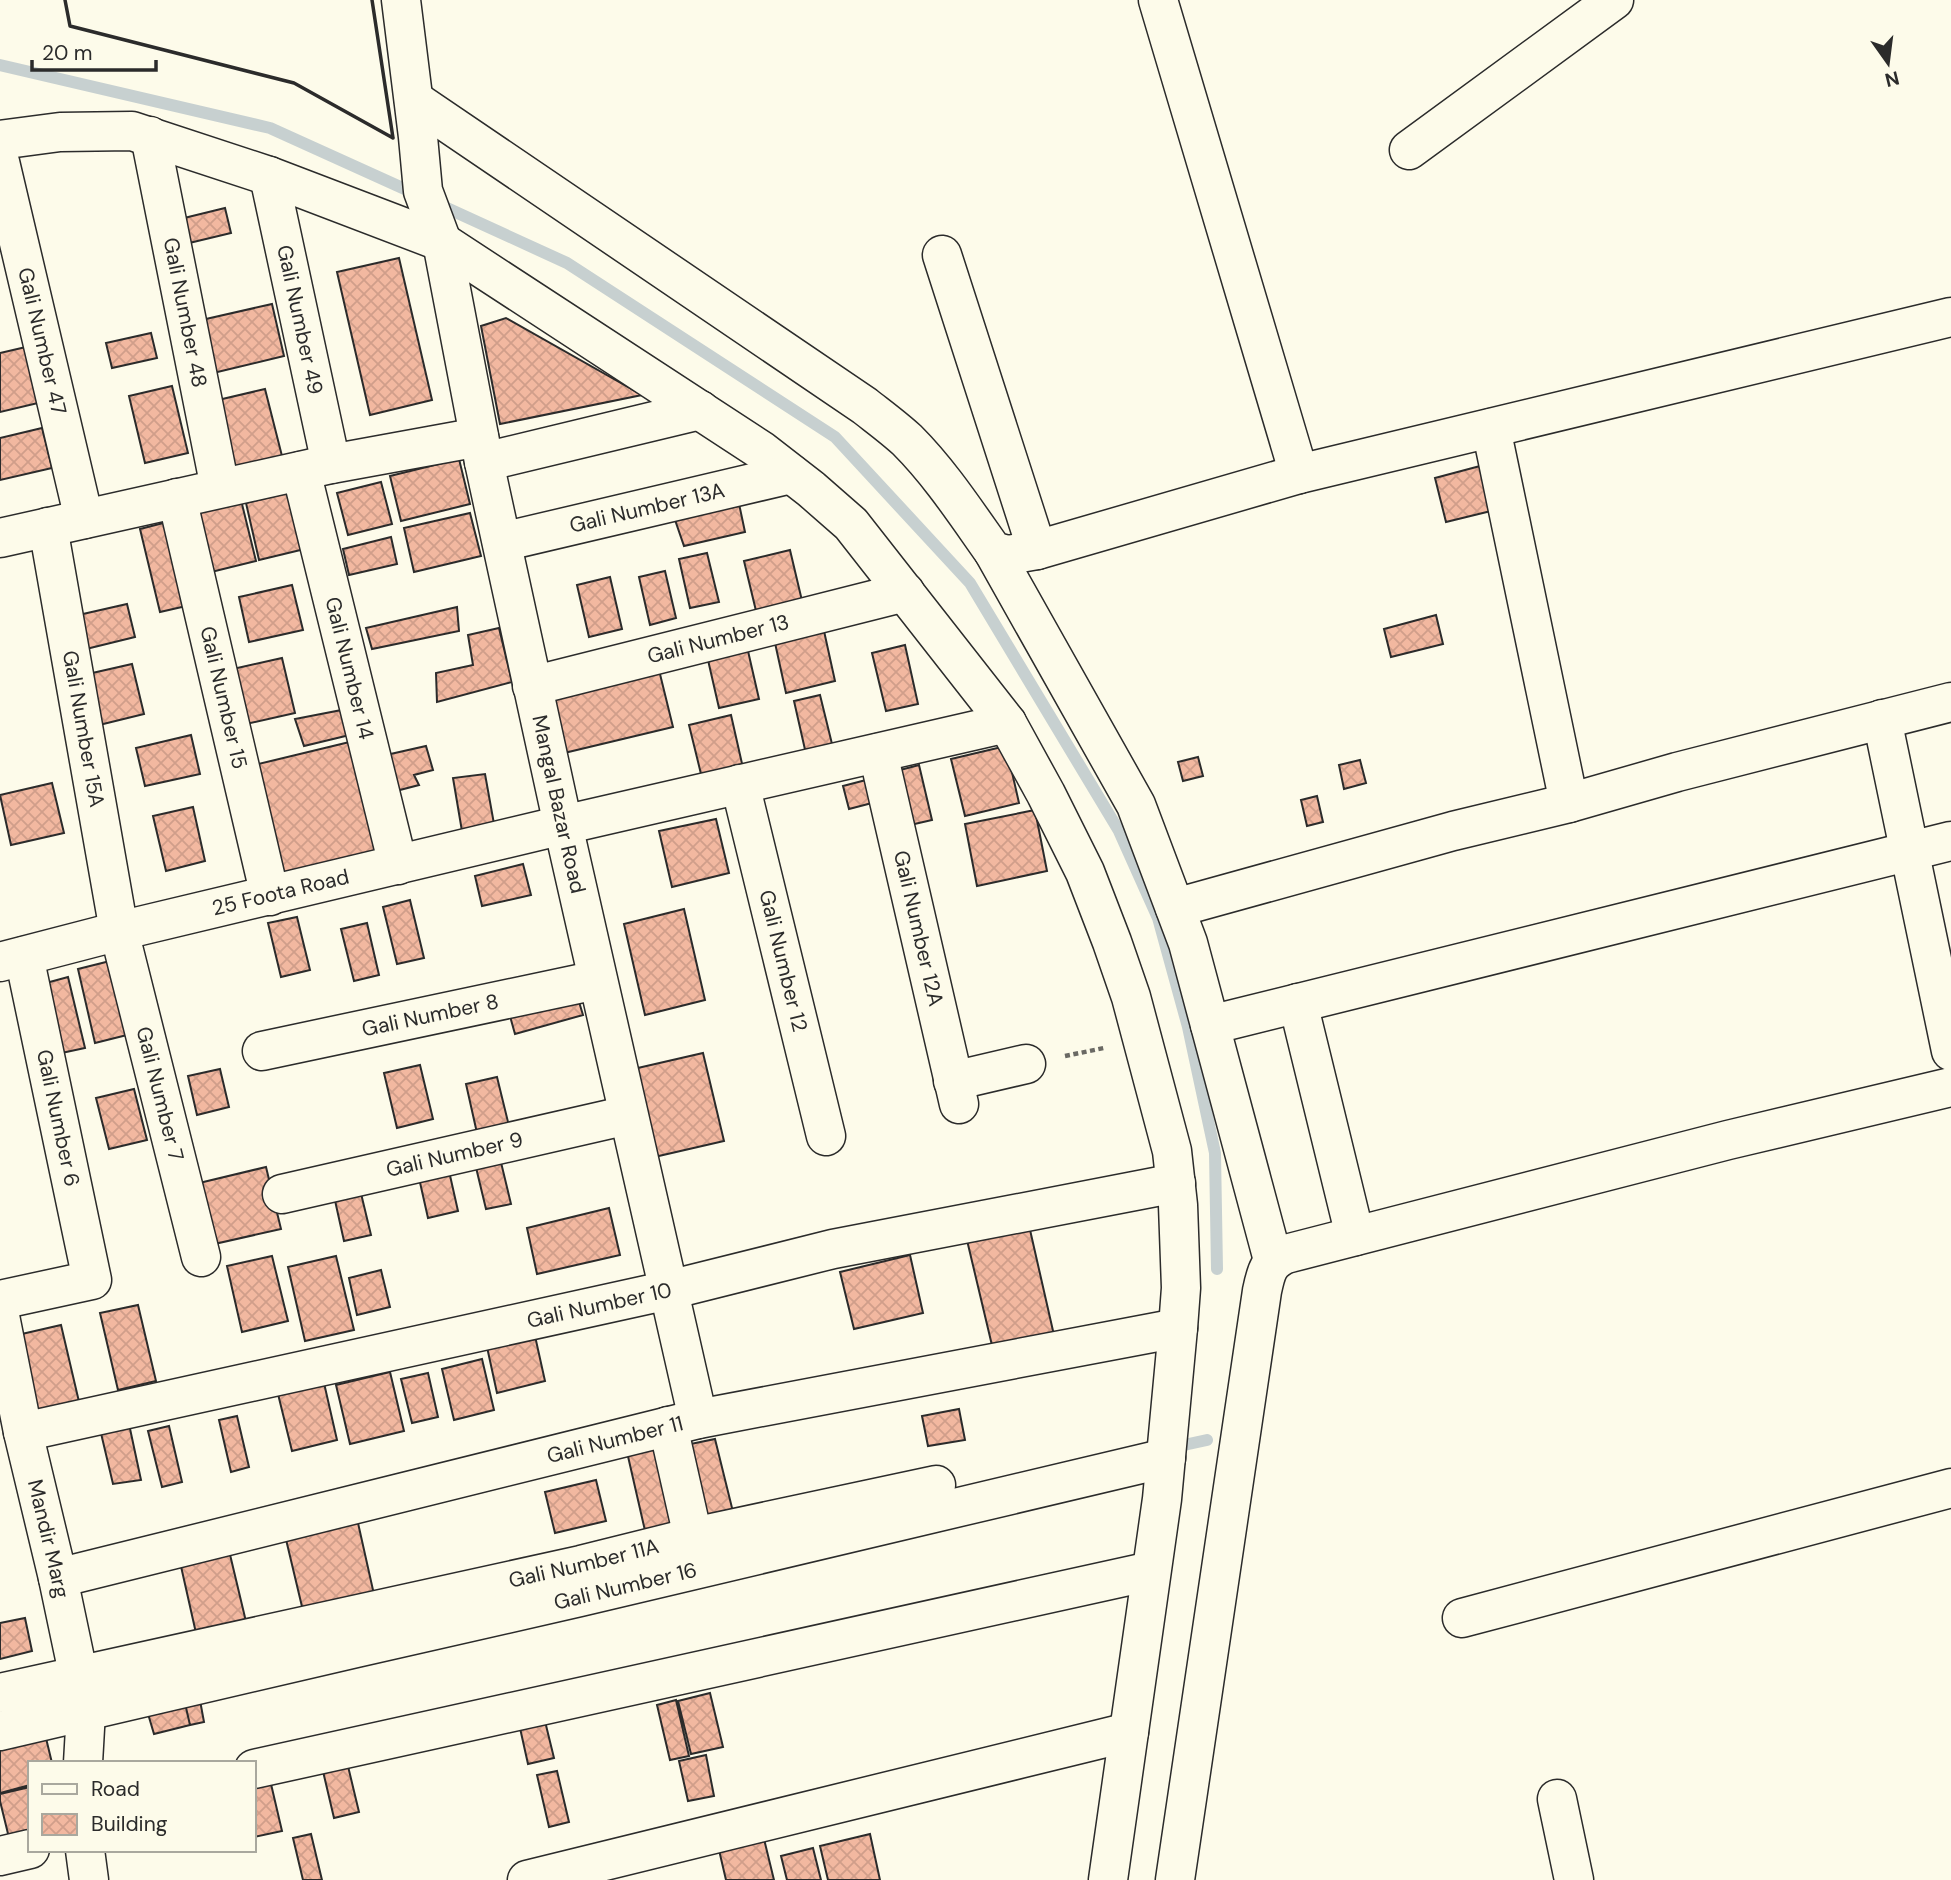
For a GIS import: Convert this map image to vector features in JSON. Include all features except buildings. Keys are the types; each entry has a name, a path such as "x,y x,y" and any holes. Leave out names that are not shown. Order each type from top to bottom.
{"street":[{"name":"Mangal Bazar Road","path":"401,0 423,191 442,242 532,686 668,1290 693,1537"},
{"path":"1158,0 1299,474"},
{"path":"1409,150 1614,0"},
{"path":"414,100 880,418 906,439 953,495 993,551 1136,805 1188,943 1273,1260"},
{"path":"0,140 60,132 132,131 269,176 442,242 762,451 851,524 1007,723 1085,872 1112,942 1131,997 1172,1150 1176,1183 1181,1288 1167,1447 1129,1732 1099,1878"},
{"name":"Gali Number 48","path":"150,136 220,488"},
{"name":"Gali Number 47","path":"0,162 66,523"},
{"name":"Gali Number 49","path":"269,176 316,468"},
{"path":"942,255 1037,550"},
{"path":"993,551 1008,555 1037,550 1299,474 1951,317"},
{"path":"0,538 316,468 482,449 700,410"},
{"path":"1491,428 1569,803"},
{"name":"Gali Number 14","path":"316,468 398,864"},
{"name":"Gali Number 13A","path":"502,542 791,474"},
{"name":"Gali Number 15","path":"177,498 270,896"},
{"name":"Gali Number 15A","path":"66,523 119,930"},
{"name":"Gali Number 13","path":"532,686 905,592"},
{"path":"1175,908 1453,831 1951,702"},
{"path":"1882,719 1951,1051"},
{"name":"25 Foota Road","path":"12,959 119,930 1007,723"},
{"name":"Gali Number 12A","path":"878,753 956,1093 1026,1064"},
{"name":"Gali Number 12","path":"740,784 826,1136"},
{"path":"1210,1025 1951,841"},
{"name":"Gali Number 7","path":"119,930 201,1257"},
{"name":"Gali Number 6","path":"0,1300 92,1280 12,959"},
{"name":"Gali Number 8","path":"262,1051 597,980"},
{"path":"1298,1003 1355,1236"},
{"path":"1175,1880 1262,1291 1265,1275 1273,1260 1286,1254 1728,1140 1951,1087"},
{"name":"Gali Number 9","path":"282,1194 628,1115"},
{"name":"Gali Number 10","path":"14,1423 668,1290 833,1249 1176,1183"},
{"name":"Mandir Marg","path":"0,1316 14,1423 58,1578 82,1693 83,1761"},
{"name":"Gali Number 11","path":"58,1578 683,1422 1178,1328"},
{"name":"Gali Number 11A","path":"0,1693 82,1693 693,1537 1167,1447"},
{"name":"Gali Number 16","path":"82,1693 580,1597 1167,1447"},
{"path":"1462,1618 1951,1488"},
{"path":"256,1769 1152,1572"},
{"path":"0,1731 82,1693"},
{"path":"527,1880 1129,1732"},
{"path":"1557,1799 1574,1880"},
{"path":"0,1856 28,1849"},
{"path":"85,1852 89,1880"}],"path":[{"path":"1026,1064 1143,1041"}],"waterway":[{"path":"0,65 270,128 418,195"},
{"path":"438,204 567,263 835,437 970,583 1119,831 1158,918 1188,1027 1215,1153 1217,1269"},
{"path":"1170,1448 1207,1440"}],"wall":[{"path":"65,0 70,26 294,83 393,138"},
{"path":"372,0 393,138"}]}
